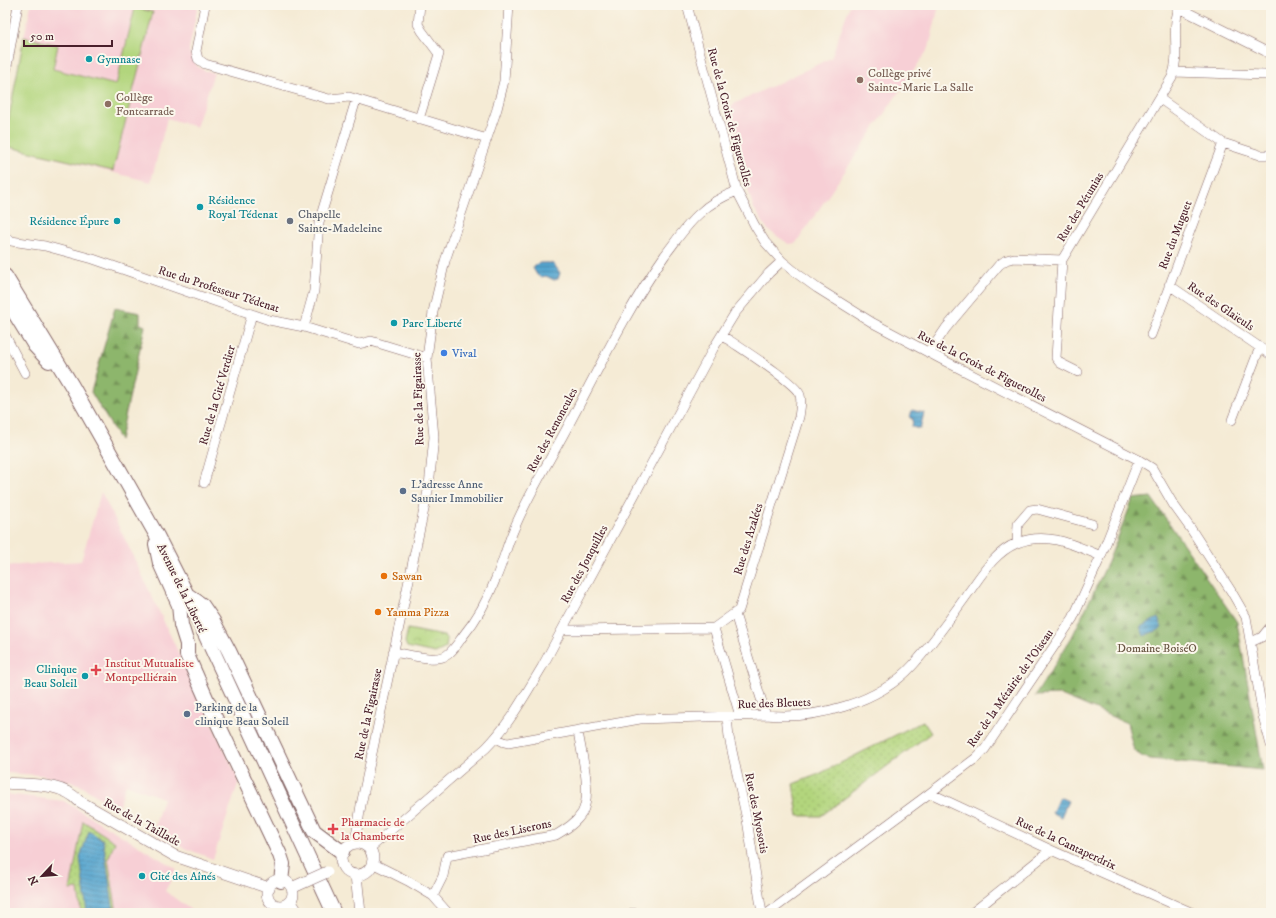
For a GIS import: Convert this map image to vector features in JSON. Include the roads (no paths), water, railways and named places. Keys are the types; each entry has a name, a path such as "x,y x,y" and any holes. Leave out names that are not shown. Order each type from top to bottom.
{"main road":[{"name":"Avenue de la Liberté","path":"5,276 72,386 154,530 187,595 334,913"},
{"path":"5,297 35,346 72,386"},
{"path":"154,530 160,563 179,605 181,625 187,644 187,655 280,856 283,864 284,885"},
{"path":"187,595 202,605 216,627 248,689 314,831 342,859"}],"street":[{"path":"5,77 18,5"},
{"path":"205,5 196,51 198,59 204,64 329,99 349,97 487,139"},
{"path":"419,119 438,54 418,24 420,5"},
{"name":"Rue de la Figairasse","path":"355,843 360,805 429,486 434,437 427,358 433,312 445,261 497,109 504,81 509,5"},
{"name":"Rue de la Croix de Figuerolles","path":"687,5 737,191 765,242 782,261 799,275 867,319 929,353 1152,468 1173,504 1191,529 1242,608 1246,617 1263,716 1271,745"},
{"path":"1179,6 1265,51 1271,56"},
{"name":"Rue des Pétunias","path":"929,353 946,328 999,265 1006,260 1014,258 1062,260 1160,99 1174,72 1175,16 1179,6"},
{"path":"1174,72 1266,75 1271,72"},
{"path":"1160,99 1223,143 1260,155 1271,155"},
{"path":"304,326 314,291 319,222 356,100"},
{"name":"Rue du Muguet","path":"1151,335 1223,143"},
{"name":"Rue des Renoncules","path":"394,652 435,659 443,658 452,651 467,631 481,611 493,585 513,530 521,514 611,341 654,270 692,221 711,204 737,191"},
{"name":"Rue du Professeur Tédenat","path":"5,237 11,241 45,246 93,259 269,320 304,326 359,344 371,341 427,358"},
{"path":"1062,260 1056,358 1060,363 1078,372"},
{"name":"Rue des Jonquilles","path":"369,849 486,748 496,738 522,701 721,336 736,313 769,273 782,261"},
{"name":"Rue des Glaïeuls","path":"1169,285 1271,354"},
{"name":"Rue de la Cité Verdier","path":"204,483 252,314"},
{"path":"5,335 25,373"},
{"name":"Rue des Azalées","path":"721,336 729,340 790,384 800,394 801,403 795,432 739,610 735,614"},
{"name":"Rue des Glaïeuls","path":"1232,420 1260,347"},
{"name":"Rue de la Métairie de l'Oiseau","path":"768,913 851,853 976,758 992,738 1073,618 1101,556 1139,460"},
{"path":"1017,543 1018,524 1030,510 1037,509 1092,524"},
{"name":"Rue des Bleuets","path":"496,738 508,743 640,719 766,715 782,717 816,714 844,707 889,685 912,666 993,560 1007,548 1017,543 1035,538 1054,539 1061,540 1101,556"},
{"path":"563,628 572,630 714,628 735,614 766,715"},
{"path":"1251,642 1262,637 1271,626"},
{"path":"714,628 740,716"},
{"name":"Rue des Myosotis","path":"727,717 729,737 747,820 762,913"},
{"name":"Rue des Liserons","path":"433,896 443,876 447,856 556,835 568,828 575,821 582,812 587,798 587,787 578,731"},
{"name":"Rue de la Taillade","path":"5,783 41,785 67,791 79,802 175,856 284,885"},
{"name":"Rue de la Cantaperdrix","path":"930,793 1052,850 1193,913"},
{"path":"299,913 285,906 277,906 270,901 268,894 284,885 327,872 342,859 350,845 355,843 360,843 369,849 372,863 366,872 356,875 348,872 342,859"},
{"path":"972,913 1052,850"},
{"path":"372,863 408,881 433,896 448,913"},
{"path":"356,875 360,913"},
{"path":"284,885 293,894 285,906"}],"water":[{"path":"540,263 550,263 554,265 560,273 558,279 554,280 546,276 541,277 537,275 533,268 535,265"},
{"path":"912,410 924,413 920,429 912,427 913,419 910,418"},
{"path":"1158,618 1162,628 1144,636 1140,627"},
{"path":"1059,797 1068,801 1061,817 1052,813"},
{"path":"89,831 103,840 114,913 87,913 80,857"}],"place":[{"name":"Gymnase","path":"89,59"},
{"name":"Collège privé Sainte-Marie La Salle","path":"860,80"},
{"name":"Collège Fontcarrade","path":"108,104"},
{"name":"Résidence Royal Tédenat","path":"200,207"},
{"name":"Résidence Épure","path":"117,221"},
{"name":"Chapelle Sainte-Madeleine","path":"290,221"},
{"name":"Parc Liberté","path":"394,323"},
{"name":"Vival","path":"444,353"},
{"name":"L'adresse Anne Saunier Immobilier","path":"403,491"},
{"name":"Sawan","path":"384,576"},
{"name":"Yamma Pizza","path":"378,612"},
{"name":"Institut Mutualiste Montpelliérain","path":"96,670"},
{"name":"Clinique Beau Soleil","path":"85,676"},
{"name":"Parking de la clinique Beau Soleil","path":"187,714"},
{"name":"Pharmacie de la Chamberte","path":"333,829"},
{"name":"Cité des Aînés","path":"142,876"}],"park label":[{"name":"Domaine BoiséO","path":"1157,648"}]}
